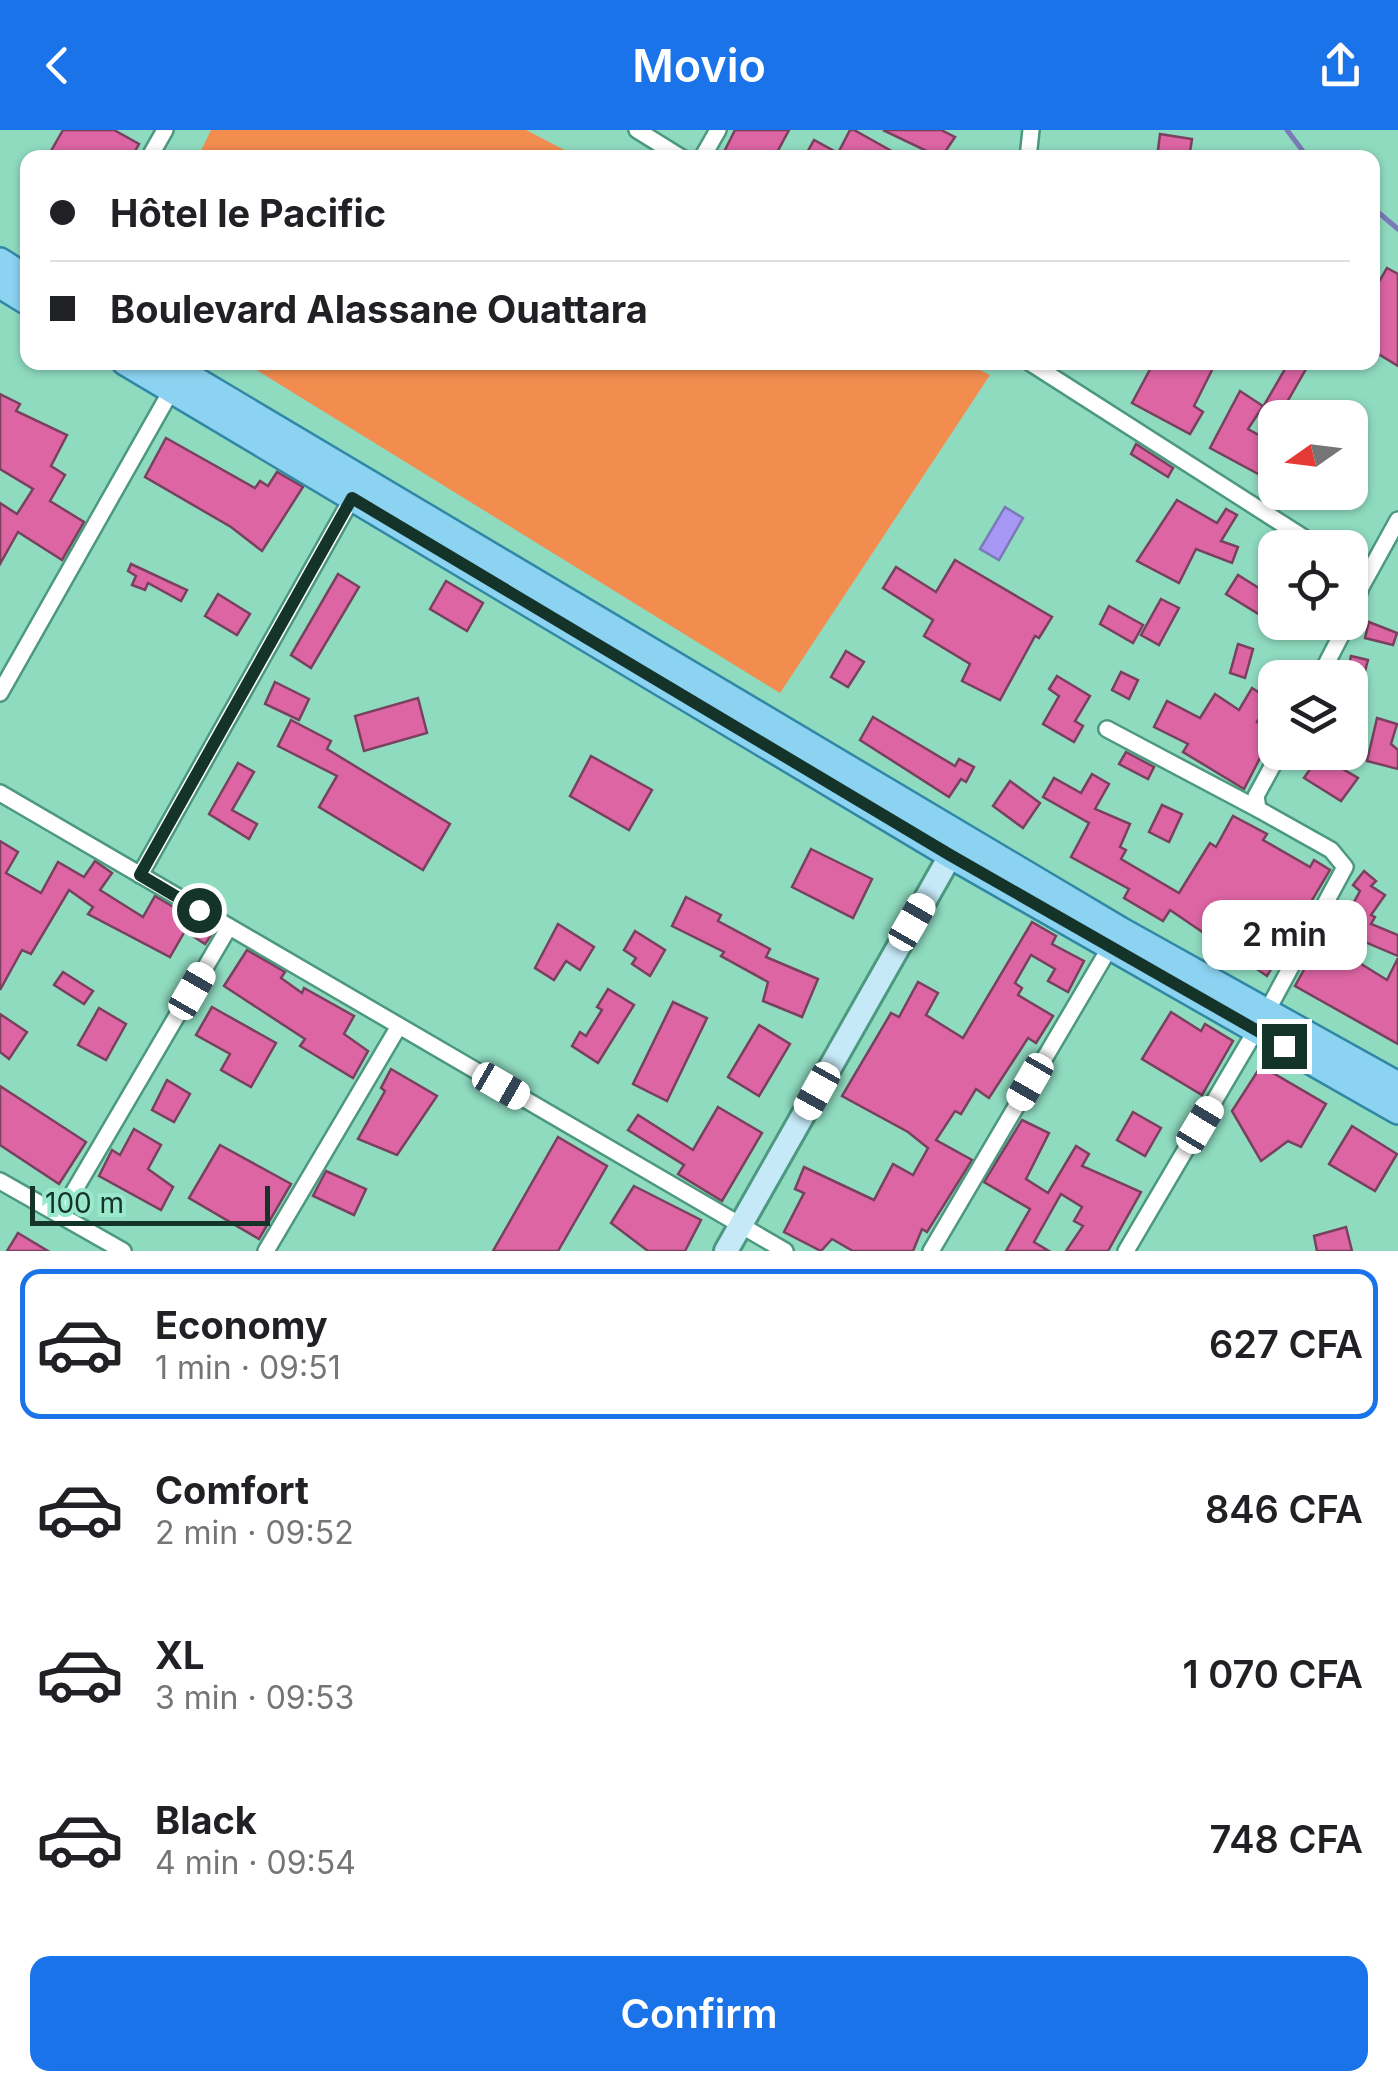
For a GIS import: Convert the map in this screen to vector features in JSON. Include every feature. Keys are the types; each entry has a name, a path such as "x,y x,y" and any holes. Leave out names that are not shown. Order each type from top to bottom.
{"main road":[{"path":"138,370 358,488"},
{"path":"177,370 358,488 1115,939 1261,1021 1398,1111"},
{"path":"1261,1021 1398,1085"}],"street":[{"path":"637,130 669,150"},
{"path":"1041,370 1292,530"},
{"path":"0,693 172,391"},
{"path":"140,875 358,488"},
{"path":"1368,575 1398,520"},
{"path":"1107,729 1331,850 1344,866 1261,1021 1126,1251"},
{"path":"1258,809 1256,796 1270,770"},
{"path":"0,793 785,1251"},
{"path":"726,1251 956,845"},
{"path":"60,1215 229,927"},
{"path":"931,1251 1115,939"},
{"path":"266,1251 398,1026"},
{"path":"0,1181 123,1251"}],"shaded area":[{"path":"211,130 526,130 565,150 201,150"},
{"path":"256,370 980,370 990,375 780,693"},
{"path":"1005,507 1023,518 999,560 980,549"}],"building":[{"path":"63,130 114,130 139,144 136,150 52,150"},
{"path":"735,130 789,130 778,150 725,150"},
{"path":"850,130 854,130 890,150 840,150"},
{"path":"883,130 941,130 955,137 946,150 924,150"},
{"path":"1160,134 1192,139 1190,150 1158,150"},
{"path":"814,140 832,150 808,150"},
{"path":"1387,268 1398,274 1398,366 1380,355 1380,280"},
{"path":"1150,370 1212,370 1194,406 1203,412 1190,434 1132,403"},
{"path":"1284,370 1305,370 1288,400 1267,400"},
{"path":"1240,391 1258,403 1258,414 1248,429 1258,435 1258,474 1210,448"},
{"path":"0,394 20,404 16,411 67,435 51,466 65,475 50,501 84,522 62,560 18,532 0,564 0,503 17,514 33,489 0,469"},
{"path":"166,438 255,488 260,481 268,486 277,472 303,487 262,551 231,527 145,477"},
{"path":"1136,444 1173,468 1168,477 1131,454"},
{"path":"1177,500 1217,523 1226,509 1237,515 1221,541 1238,547 1232,563 1196,549 1179,583 1137,561"},
{"path":"955,560 1052,617 1039,638 1035,636 1000,700 962,681 970,664 924,636 933,620 883,588 896,567 936,592"},
{"path":"131,564 187,590 181,601 148,583 145,590 132,585 136,576 128,571"},
{"path":"338,574 359,587 311,668 291,655"},
{"path":"1238,575 1258,588 1258,614 1226,594"},
{"path":"446,581 483,603 467,631 430,609"},
{"path":"218,594 250,614 237,635 205,616"},
{"path":"1161,599 1179,608 1159,645 1141,635"},
{"path":"1109,606 1143,625 1133,643 1100,624"},
{"path":"1369,622 1397,633 1393,645 1368,639"},
{"path":"1238,644 1253,649 1245,678 1230,673"},
{"path":"846,651 864,662 848,687 831,677"},
{"path":"1121,672 1138,680 1129,699 1112,690"},
{"path":"1057,676 1090,696 1075,721 1083,726 1074,742 1043,724 1059,696 1049,689"},
{"path":"275,682 309,699 299,720 265,704"},
{"path":"1252,688 1258,692 1258,762 1244,789 1183,752 1188,744 1154,727 1167,701 1200,718 1215,694 1239,710"},
{"path":"418,698 427,733 364,751 355,716"},
{"path":"873,717 955,766 959,759 974,767 966,782 961,779 949,797 860,740"},
{"path":"1377,718 1397,724 1391,744 1398,750 1398,769 1368,761"},
{"path":"291,720 331,741 327,749 450,824 423,870 319,807 337,776 278,746"},
{"path":"1126,752 1154,767 1148,779 1119,764"},
{"path":"591,756 652,790 629,830 570,796"},
{"path":"238,763 254,772 232,810 257,824 249,839 209,814"},
{"path":"1310,770 1344,770 1358,778 1341,801 1304,778"},
{"path":"1092,774 1109,784 1095,809 1130,824 1120,847 1126,850 1121,859 1179,893 1210,843 1216,847 1233,816 1267,834 1263,840 1310,867 1314,860 1330,870 1267,976 1170,910 1163,921 1124,898 1129,889 1071,857 1089,823 1043,797 1054,778 1081,793"},
{"path":"1010,781 1040,803 1023,828 993,806"},
{"path":"1162,805 1182,814 1169,842 1149,832"},
{"path":"0,841 18,852 6,873 41,893 58,862 84,877 95,861 112,873 100,890 143,917 155,896 214,931 205,944 185,931 170,957 88,914 93,907 69,890 31,954 22,950 0,990"},
{"path":"811,849 872,879 853,918 792,887"},
{"path":"1364,871 1376,881 1371,886 1385,895 1371,915 1375,917 1371,924 1398,935 1398,956 1327,926 1339,905 1349,911 1360,891 1353,885"},
{"path":"686,897 721,915 718,921 770,949 766,957 818,979 802,1017 763,1001 768,982 721,956 724,952 672,926"},
{"path":"1032,922 1056,936 1052,944 1084,961 1068,992 1048,981 1055,969 1031,955 1015,983 1022,988 1018,995 1053,1016 1036,1043 1028,1038 989,1098 976,1089 961,1114 955,1111 936,1140 972,1160 927,1232 922,1229 913,1251 853,1251 832,1239 821,1251 784,1232 804,1193 795,1189 804,1167 874,1200 893,1164 913,1175 928,1148 908,1132 842,1096 891,1013 899,1017 918,982 938,993 926,1015 963,1038"},
{"path":"558,924 594,947 580,970 566,961 554,980 535,968"},
{"path":"635,931 665,950 650,976 632,964 636,958 624,950"},
{"path":"1329,944 1387,980 1398,958 1398,1044 1295,986 1311,957 1319,961"},
{"path":"247,950 285,972 281,978 302,993 304,988 354,1016 344,1034 368,1051 353,1078 300,1046 305,1039 224,986"},
{"path":"63,972 93,991 84,1004 54,985"},
{"path":"608,989 634,1005 598,1063 572,1046 580,1032 586,1036 602,1010 597,1007"},
{"path":"673,1002 707,1018 667,1101 633,1084"},
{"path":"212,1007 276,1043 251,1087 221,1070 230,1054 196,1035"},
{"path":"99,1008 126,1024 106,1060 78,1045"},
{"path":"1171,1012 1201,1031 1205,1024 1233,1041 1202,1095 1142,1059"},
{"path":"0,1014 27,1032 9,1059 0,1052"},
{"path":"759,1025 790,1044 759,1096 728,1077"},
{"path":"1261,1066 1326,1104 1301,1147 1288,1141 1261,1161 1232,1111"},
{"path":"391,1069 437,1096 397,1155 358,1139 385,1091 381,1088"},
{"path":"167,1080 190,1094 174,1122 152,1110"},
{"path":"0,1086 86,1142 59,1184 0,1145"},
{"path":"718,1107 762,1133 722,1201 678,1174 684,1165 628,1130 638,1115 693,1150"},
{"path":"1133,1112 1161,1128 1145,1156 1117,1140"},
{"path":"1022,1120 1049,1133 1026,1179 1048,1193 1076,1146 1089,1154 1082,1166 1141,1192 1108,1251 1066,1251 1083,1226 1074,1221 1082,1207 1061,1194 1034,1242 1049,1251 1006,1251 1030,1209 984,1182"},
{"path":"1352,1126 1397,1154 1375,1191 1329,1164"},
{"path":"134,1129 161,1145 148,1169 173,1187 161,1210 99,1176 112,1150 120,1155"},
{"path":"558,1137 607,1166 558,1251 493,1251"},
{"path":"220,1145 291,1184 259,1239 189,1198"},
{"path":"326,1171 366,1189 354,1215 313,1196"},
{"path":"634,1186 701,1220 685,1251 648,1251 611,1223"},
{"path":"1346,1227 1352,1251 1317,1251 1314,1236"},
{"path":"18,1233 48,1251 7,1251"}],"waterway":[{"path":"1287,130 1302,150"},
{"path":"1380,214 1398,229"}],"route":[{"path":"199,910 140,875 352,498 950,855 1284,1046"}]}
